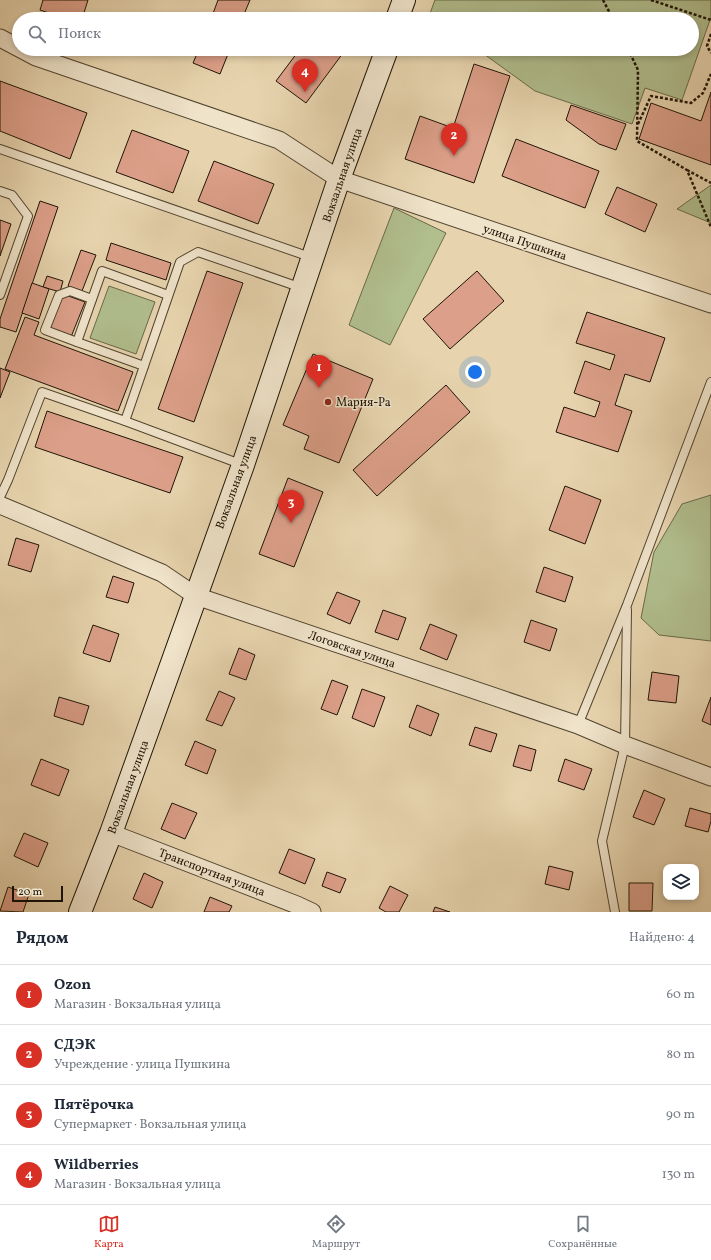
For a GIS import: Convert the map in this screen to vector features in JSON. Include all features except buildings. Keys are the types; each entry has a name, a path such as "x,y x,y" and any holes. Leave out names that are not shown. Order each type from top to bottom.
{"main road":[{"path":"400,12 404,0"},
{"name":"Вокзальная улица","path":"80,912 111,833 243,465 339,179 383,56"}],"street":[{"name":"улица Пушкина","path":"0,38 12,45"},
{"name":"улица Пушкина","path":"32,56 279,140 339,179 711,304"},
{"name":"Логовская улица","path":"0,505 162,573 196,596 578,725 625,745 711,777"},
{"name":"Транспортная улица","path":"111,833 297,904 312,912"}],"lane":[{"path":"0,149 313,258"},
{"path":"0,191 12,195 28,216 0,294"},
{"path":"125,421 180,262 198,252 303,288"},
{"path":"77,342 102,271 168,295"},
{"path":"92,299 70,291 59,295 45,330 144,366"},
{"path":"578,725 627,605 711,382"},
{"path":"0,497 42,392 243,465"},
{"path":"615,912 602,841 625,745 627,605"}],"path":[{"path":"603,0 609,12"},
{"path":"652,0 687,12"},
{"path":"699,16 711,20"},
{"path":"711,34 707,46 711,53"},
{"path":"631,56 638,70 636,141 711,183"},
{"path":"637,126 651,96 691,103 703,94 711,74"},
{"path":"687,170 711,227"}],"green space":[{"path":"435,0 711,0 711,17 699,51 699,12 431,12"},
{"path":"487,56 697,56 682,100 645,88 632,124 535,91"},
{"path":"711,185 711,223 677,209"},
{"path":"394,208 446,233 390,345 349,325"},
{"path":"109,286 155,302 136,354 90,338"},
{"path":"711,495 711,641 659,635 641,618 654,552 682,504"}],"place":[{"name":"Wildberries","path":"305,92"},
{"name":"СДЭК","path":"454,156"},
{"name":"Ozon","path":"319,388"},
{"name":"Мария-Ра","path":"328,402"},
{"name":"Пятёрочка","path":"291,523"}]}
